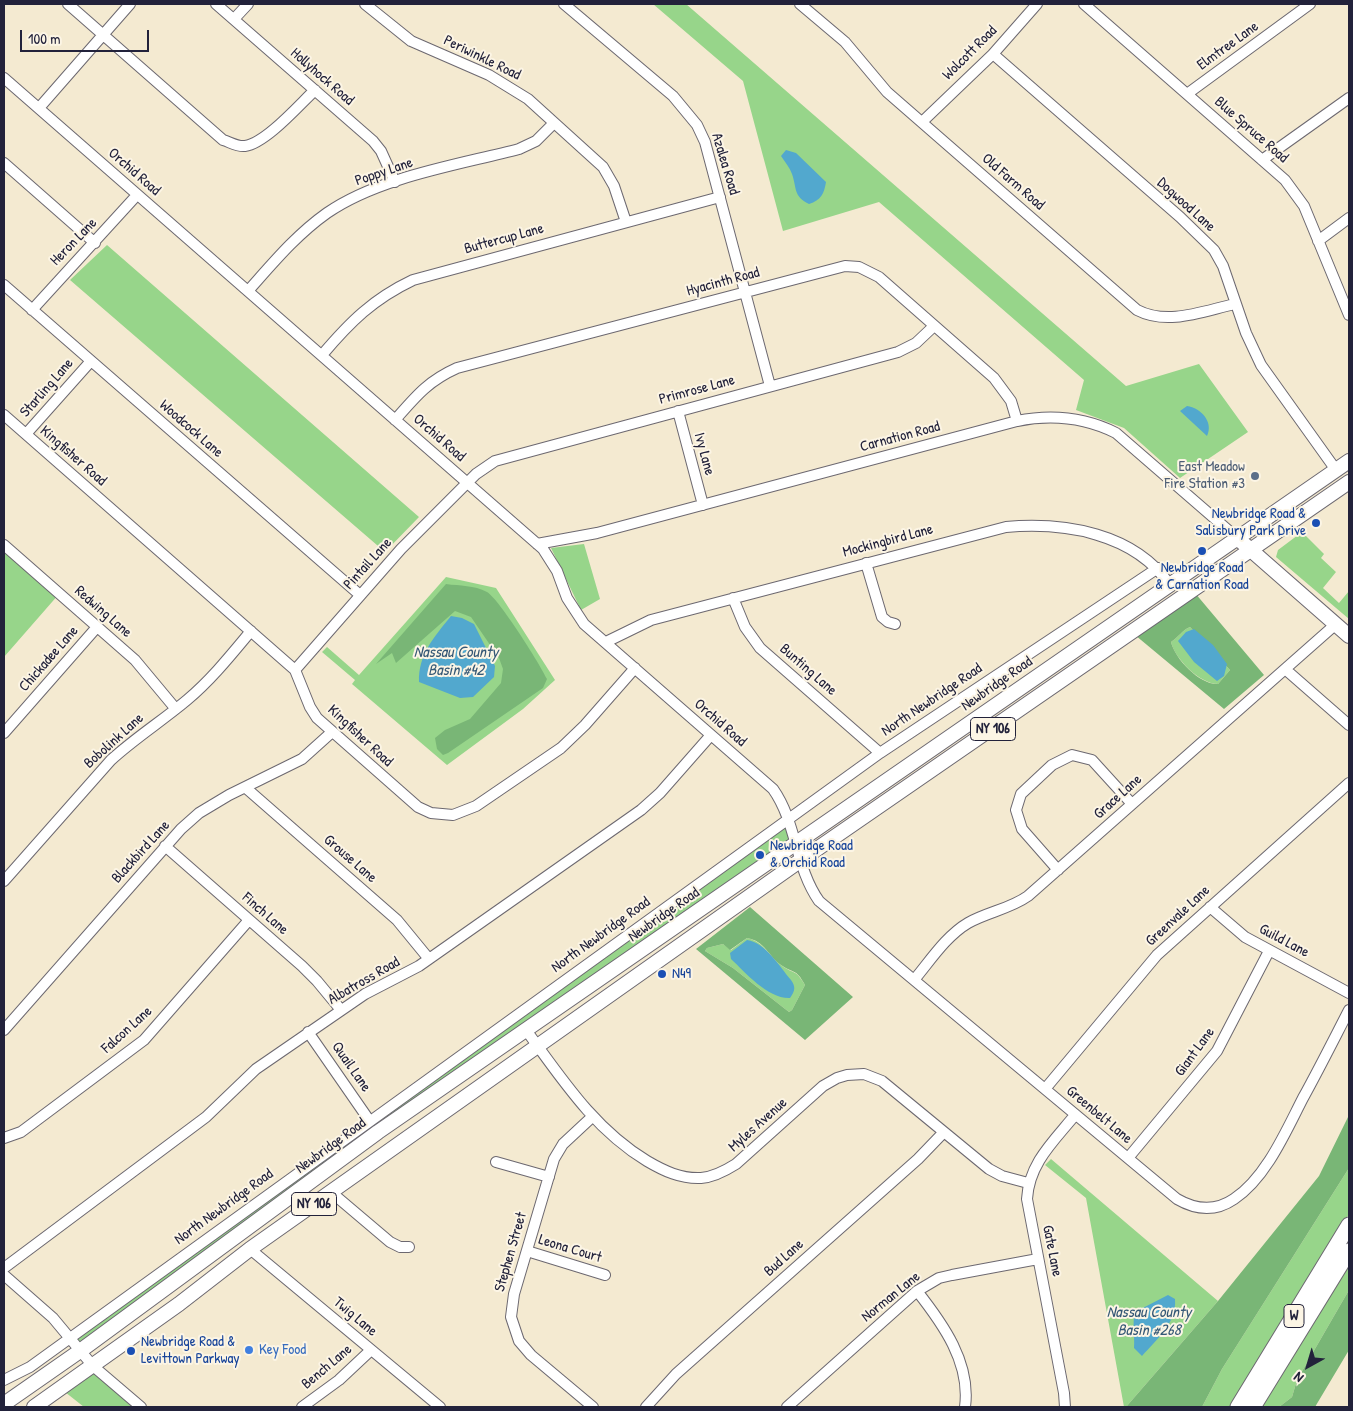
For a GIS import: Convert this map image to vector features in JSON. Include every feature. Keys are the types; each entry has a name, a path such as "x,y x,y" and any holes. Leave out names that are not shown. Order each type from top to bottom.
{"highway":[{"name":"W","path":"1238,1407 1349,1225"},
{"name":"W","path":"1253,1407 1349,1251"}],"main road":[{"name":"Newbridge Road","path":"4,1404 80,1352 378,1132 1170,585 1236,537 1349,461"},
{"name":"NY 106","path":"34,1407 93,1366 250,1249 801,860 1252,551 1349,482"},
{"path":"1236,537 1349,636"},
{"path":"1024,686 1034,700"}],"street":[{"path":"68,4 223,140 237,145 246,146 259,141 315,90"},
{"path":"39,108 130,4"},
{"name":"Hollyhock Road","path":"216,4 374,141 396,182"},
{"path":"234,19 248,4"},
{"name":"Periwinkle Road","path":"365,4 412,41 510,86 603,167 614,186 626,222"},
{"name":"Azalea Road","path":"564,4 686,109 697,125 705,142 770,386"},
{"name":"Old Farm Road","path":"800,4 844,42 887,92 1137,310 1156,318 1172,318 1235,304"},
{"name":"Wolcott Road","path":"922,122 993,54 1037,4"},
{"name":"Blue Spruce Road","path":"1084,4 1286,180 1297,194 1349,315"},
{"name":"Elmtree Lane","path":"1187,94 1310,4"},
{"name":"Dogwood Lane","path":"993,54 1206,241 1223,266 1235,304 1261,365 1336,470"},
{"name":"Orchid Road","path":"4,78 538,544 550,558 574,610 584,624 773,789 790,818 795,844 801,860"},
{"path":"1262,160 1349,98"},
{"name":"Poppy Lane","path":"248,291 286,248 328,213 368,192 396,182 519,150 536,141 554,123"},
{"path":"4,164 95,243"},
{"name":"Heron Lane","path":"32,310 138,195"},
{"name":"Buttercup Lane","path":"322,355 346,326 372,303 388,292 413,280 720,197"},
{"path":"1318,241 1349,218"},
{"name":"Hyacinth Road","path":"395,420 424,386 457,368 834,268 859,267 879,277 997,382 1011,401 1017,421"},
{"name":"Woodcock Lane","path":"4,285 360,595"},
{"name":"Primrose Lane","path":"467,483 488,465 509,455 898,352 916,343 934,326"},
{"name":"Starling Lane","path":"26,434 91,361"},
{"name":"Ivy Lane","path":"678,411 703,505"},
{"name":"Kingfisher Road","path":"4,415 295,670 310,707 317,718 418,807 431,813 452,815 476,806 561,748 585,725 635,668"},
{"name":"Carnation Road","path":"538,544 597,533 1017,421 1047,417 1075,419 1102,426 1116,433 1236,537"},
{"name":"Pintail Lane","path":"295,670 401,549 467,483"},
{"name":"Mockingbird Lane","path":"606,642 651,620 973,534 1006,527 1055,526 1091,532 1132,550 1158,568 1170,585"},
{"name":"Redwing Lane","path":"4,545 134,660 175,708"},
{"path":"866,563 882,617 888,622 895,624"},
{"name":"North Newbridge Road","path":"4,1380 30,1366 880,753 1158,568"},
{"name":"Bunting Lane","path":"733,598 745,627 760,648 880,753"},
{"name":"Grace Lane","path":"914,980 957,931 980,917 1016,904 1058,870 1336,624"},
{"name":"Chickadee Lane","path":"4,733 97,627"},
{"name":"Bobolink Lane","path":"4,881 111,760 208,681 251,631"},
{"path":"1285,669 1349,725"},
{"name":"Blackbird Lane","path":"4,1030 165,846 199,813 228,795 246,788 302,759 332,732"},
{"name":"Albatross Road","path":"4,1268 206,1117 256,1069 340,1010 429,959 641,810 660,794 711,735"},
{"path":"1058,870 1022,829 1016,810 1021,794 1052,765 1072,755 1092,760 1132,804"},
{"name":"Greenvale Lane","path":"1045,1089 1157,956 1349,783"},
{"name":"Grouse Lane","path":"246,788 397,920 429,959"},
{"name":"Finch Lane","path":"165,846 317,981 340,1010"},
{"name":"Greenbelt Lane","path":"801,860 810,888 819,902 1177,1199 1190,1206 1212,1208 1235,1199 1246,1189 1278,1147 1349,1010"},
{"name":"Guild Lane","path":"1210,908 1245,937 1349,993"},
{"name":"Falcon Lane","path":"4,1138 20,1132 144,1040 249,920"},
{"name":"Giant Lane","path":"1128,1158 1217,1050 1269,951"},
{"name":"Myles Avenue","path":"526,1030 592,1117 634,1153 661,1169 688,1178 711,1177 736,1164 823,1086 847,1075 864,1074 882,1081 989,1169 1002,1176 1028,1183"},
{"name":"Quail Lane","path":"308,1032 369,1120"},
{"name":"Gate Lane","path":"1065,1407 1064,1393 1027,1199 1028,1183 1040,1158 1075,1114"},
{"name":"Stephen Street","path":"592,1117 559,1150 526,1251 511,1307 514,1331 531,1355 593,1407"},
{"name":"Bud Lane","path":"646,1407 676,1374 918,1160 944,1132"},
{"path":"496,1162 549,1177"},
{"path":"331,1192 390,1242 400,1247 409,1247"},
{"name":"Twig Lane","path":"250,1249 440,1407"},
{"name":"Leona Court","path":"526,1251 605,1275"},
{"name":"Norman Lane","path":"787,1407 917,1291 939,1278 1038,1259"},
{"path":"4,1275 42,1307 93,1366 141,1407"},
{"path":"917,1291 939,1319 956,1352 965,1384 965,1407"},
{"name":"Bench Lane","path":"302,1407 339,1380 370,1350"}],"green space":[{"path":"653,4 686,4 1126,386 1199,364 1248,432 1180,478 1124,428 1076,410 1084,380 879,202 783,231 743,81"},
{"path":"107,245 419,517 385,552 70,280"},
{"path":"1302,532 1324,554 1321,558 1336,572 1323,588 1339,603 1349,591 1349,619 1276,557 1278,550"},
{"path":"584,544 600,599 581,610 551,548"},
{"path":"4,546 59,594 4,657"},
{"path":"446,577 496,588 555,680 523,709 447,765 352,684 355,680 322,652 327,647 359,675"},
{"path":"446,584 477,588 493,597 519,632 547,679 543,688 443,755 437,749 435,738 445,730 470,719 501,683 503,669 499,658 471,617 455,611 396,663 392,653 376,664"},
{"path":"1195,593 1264,675 1224,709 1135,635","holes":["1190,627 1230,670 1218,684 1204,680 1189,670 1173,649 1171,642"]},
{"path":"1190,627 1230,670 1218,684 1211,683 1196,675 1183,663 1173,649 1171,642"},
{"path":"789,821 793,842 80,1348 73,1337"},
{"path":"750,907 853,997 805,1040 696,949","holes":["747,938 762,945 781,965 797,974 805,985 792,1010 789,1012 733,968 705,951 707,948 723,944 730,950"]},
{"path":"747,938 762,946 785,968 796,974 805,985 792,1010 789,1012 733,968 705,951 707,948 723,944 731,950"},
{"path":"1349,1115 1349,1168 1222,1369 1202,1407 1126,1407 1218,1301 1319,1176"},
{"path":"1051,1159 1218,1301 1126,1407 1124,1407 1086,1198 1045,1165"},
{"path":"1349,1168 1349,1214 1231,1407 1202,1407 1222,1369"},
{"path":"1349,1263 1349,1290 1297,1380 1292,1397 1279,1407 1261,1407"},
{"path":"1349,1290 1349,1350 1315,1407 1279,1407 1292,1397 1297,1380"},
{"path":"94,1371 146,1407 84,1407 65,1392"}],"water":[{"path":"786,150 796,153 826,182 823,193 816,201 809,204 798,195 791,172 781,156"},
{"path":"1187,406 1197,410 1205,417 1209,426 1207,436 1180,411"},
{"name":"Nassau County Basin #42","path":"451,616 462,618 474,624 495,666 494,677 473,697 460,698 419,682 419,672 424,655 433,639"},
{"path":"1194,629 1213,645 1227,664 1224,676 1217,681 1194,662 1178,641 1186,632"},
{"path":"747,940 766,950 791,980 794,989 790,998 782,997 766,990 750,978 731,959 730,953"},
{"name":"Nassau County Basin #268","path":"1168,1295 1175,1299 1173,1316 1160,1337 1142,1356 1134,1348 1135,1312"}],"place":[{"name":"East Meadow Fire Station #3","path":"1255,476"},
{"name":"Newbridge Road & Salisbury Park Drive","path":"1316,523"},
{"name":"Newbridge Road & Carnation Road","path":"1202,551"},
{"name":"Newbridge Road & Orchid Road","path":"760,855"},
{"name":"N49","path":"662,974"},
{"name":"Key Food","path":"249,1350"},
{"name":"Newbridge Road & Levittown Parkway","path":"131,1351"}]}
